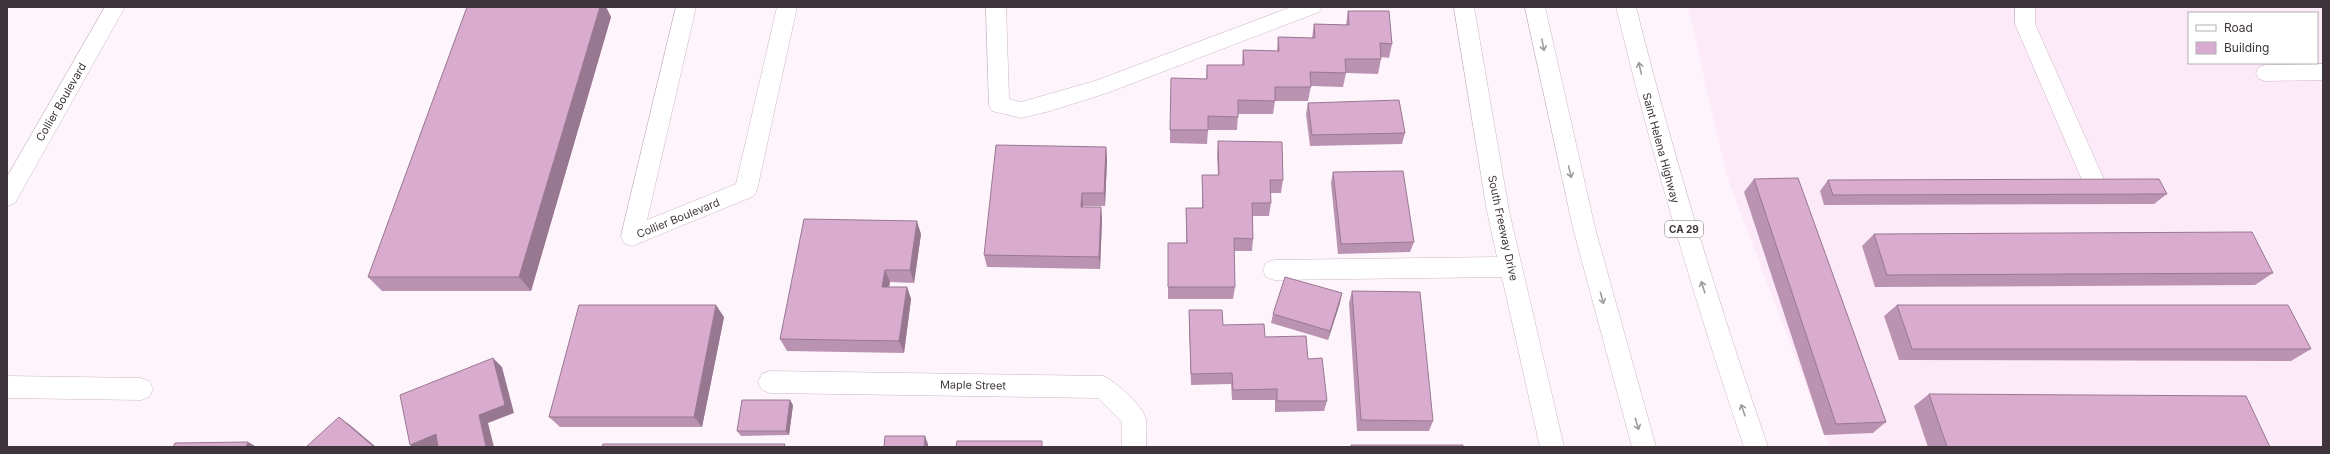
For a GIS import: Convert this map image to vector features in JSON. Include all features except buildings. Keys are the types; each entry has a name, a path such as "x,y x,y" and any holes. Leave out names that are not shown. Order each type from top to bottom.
{"main road":[{"name":"Collier Boulevard","path":"7,197 115,7"},
{"name":"Collier Boulevard","path":"686,7 632,236 746,190 786,7"},
{"path":"996,7 999,105 1021,110 1100,87 1312,7"},
{"name":"South Freeway Drive","path":"1464,7 1497,204 1552,447"},
{"path":"1535,7 1553,100 1585,234 1644,447"},
{"name":"Saint Helena Highway","path":"1626,7 1644,84 1681,218 1756,447"},
{"path":"2025,7 2025,24 2094,182"},
{"path":"2266,73 2323,72"},
{"path":"1274,270 1511,267"},
{"name":"Maple Street","path":"770,382 1103,387 1134,418 1134,447"},
{"path":"7,386 141,389"}],"shaded area":[{"path":"1688,7 2323,7 2323,447 1829,447 1726,174"}]}
